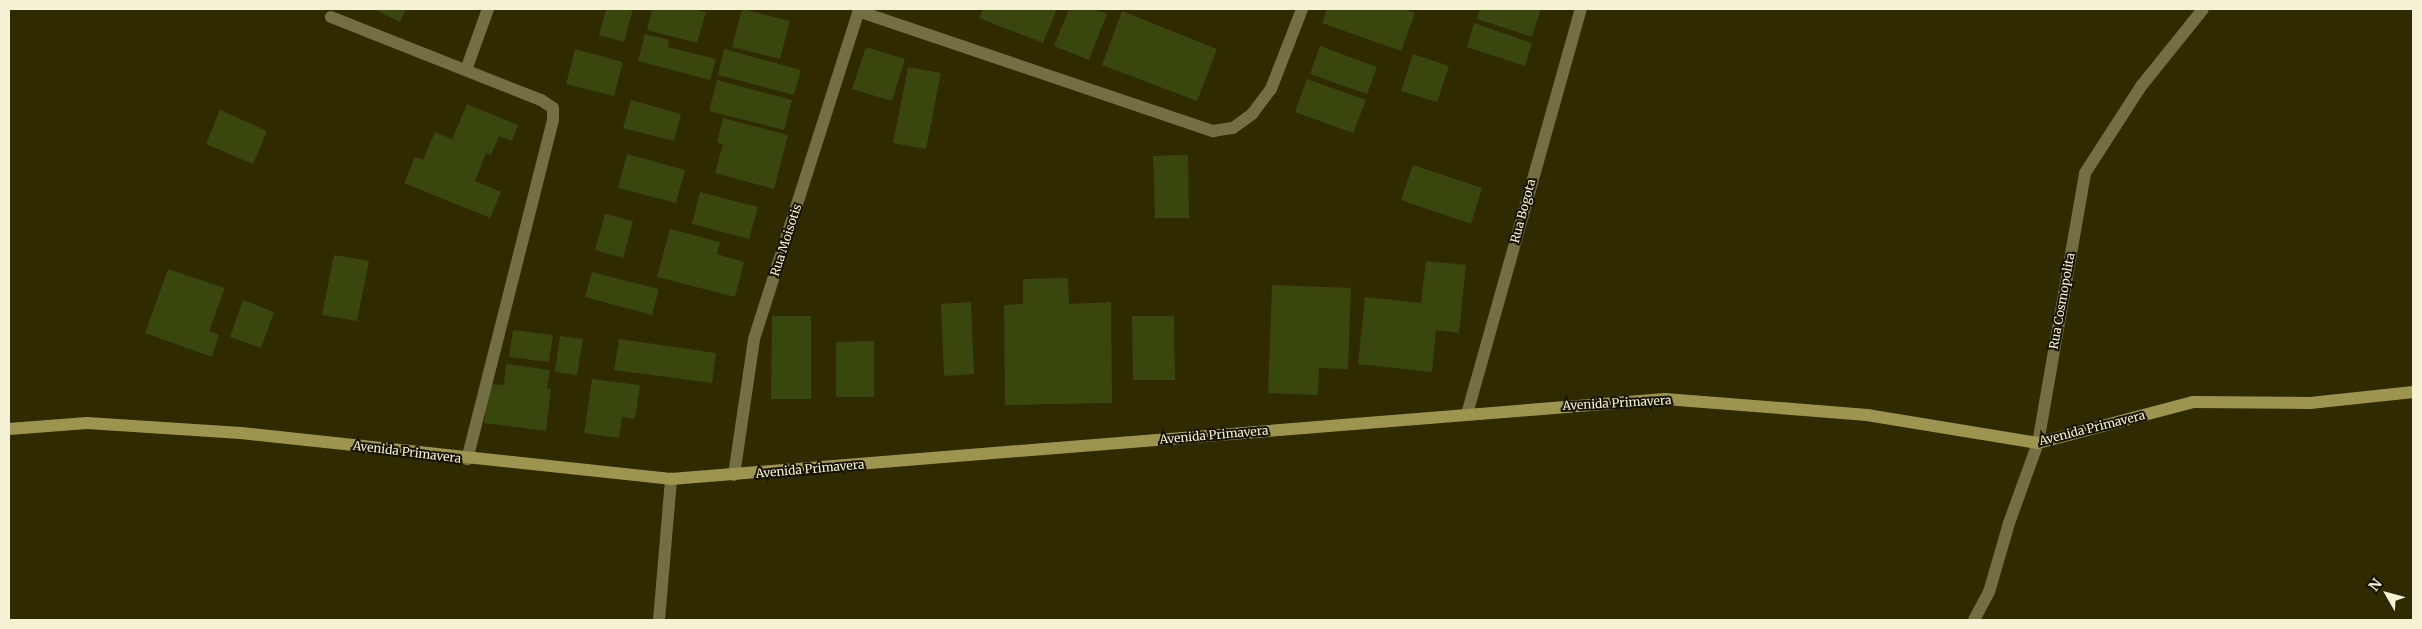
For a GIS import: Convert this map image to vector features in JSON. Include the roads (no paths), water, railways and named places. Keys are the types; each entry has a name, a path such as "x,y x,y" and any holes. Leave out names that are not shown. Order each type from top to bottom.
{"street":[{"path":"466,70 488,9"},
{"path":"858,10 1213,131 1233,128 1252,114 1271,89 1302,9"},
{"name":"Rua Bogota","path":"1468,414 1581,9"},
{"name":"Rua Cosmopolita","path":"1974,620 1989,592 2009,523 2038,443 2085,173 2142,86 2203,9"},
{"name":"Rua Moisotis","path":"734,475 754,339 858,10"},
{"path":"331,18 541,100 553,108 467,459"},
{"name":"Avenida Primavera","path":"9,429 87,423 241,433 467,459 670,479 1665,399 1867,415 2038,443 2194,402 2310,403 2413,392"},
{"path":"659,620 670,479"}]}
